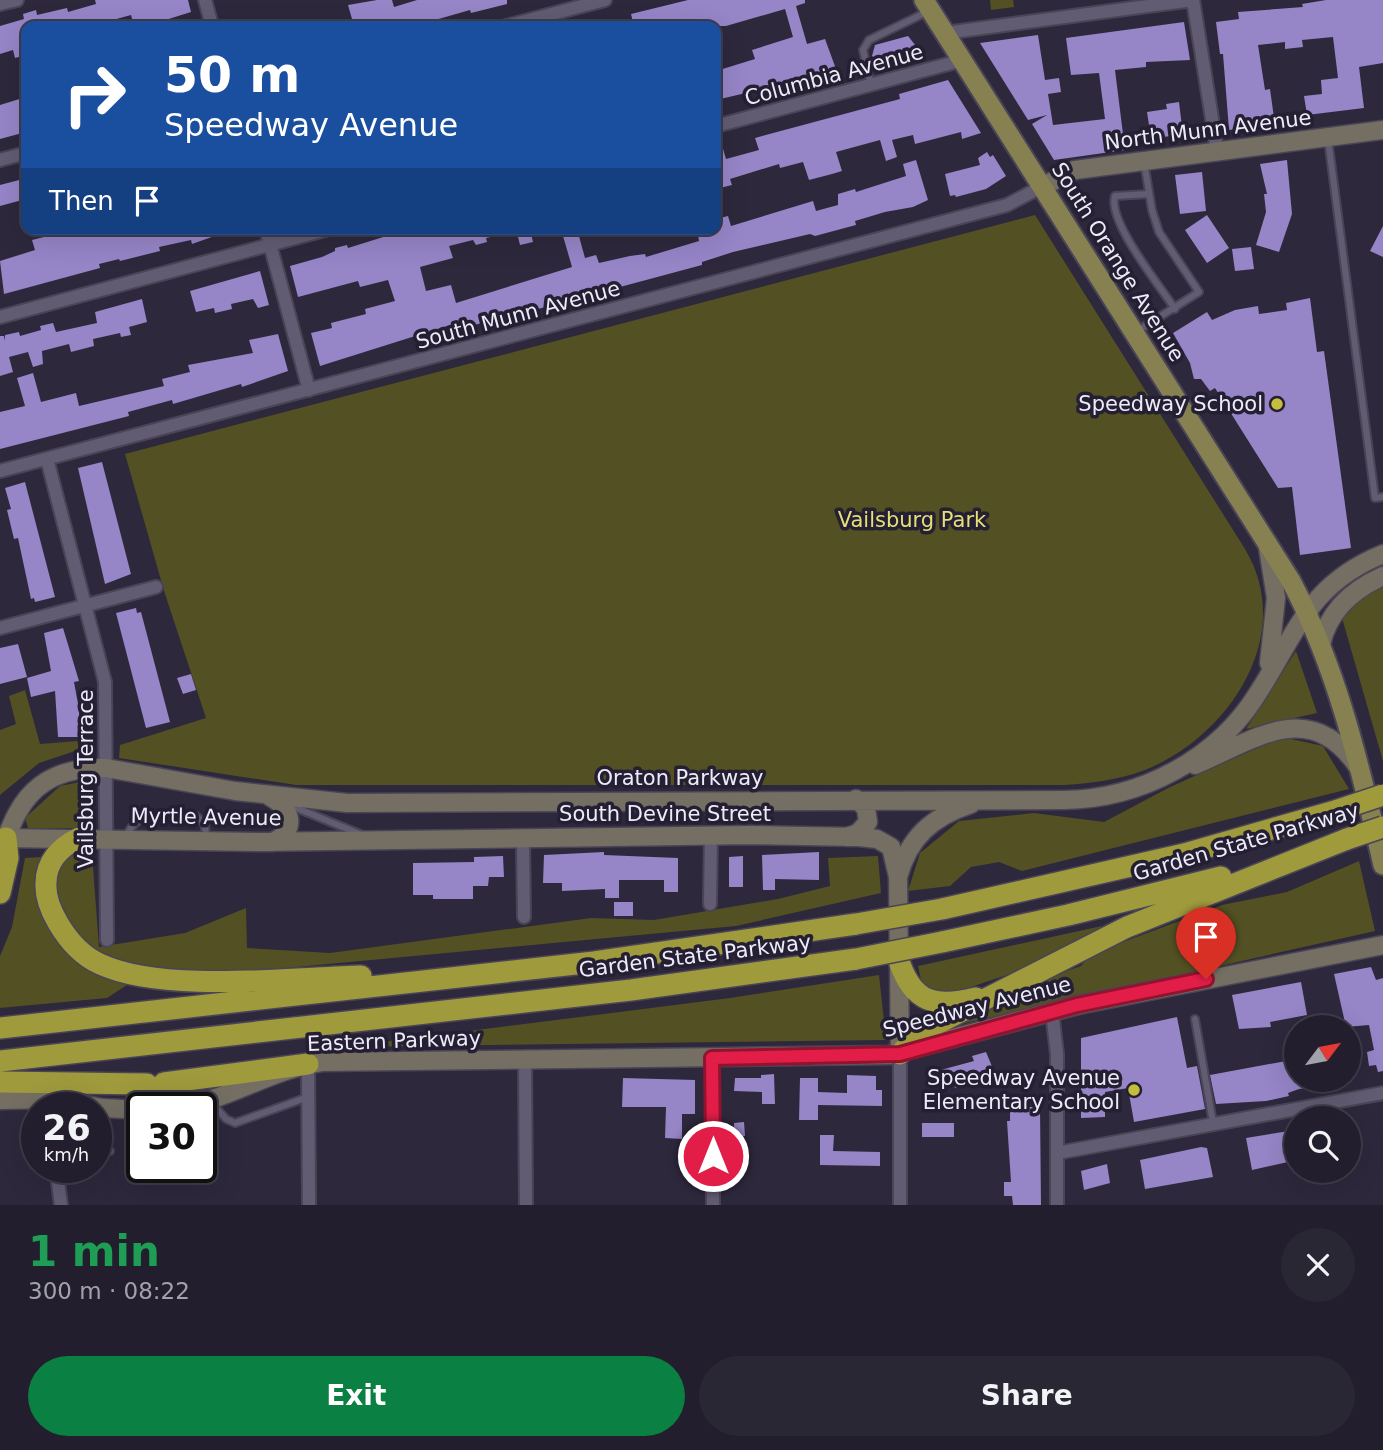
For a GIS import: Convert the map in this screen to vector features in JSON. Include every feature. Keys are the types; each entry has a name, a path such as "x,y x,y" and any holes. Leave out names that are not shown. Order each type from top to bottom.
{"highway":[{"name":"Garden State Parkway","path":"0,1028 695,949 856,924 942,909 1184,854 1383,795"},
{"name":"Garden State Parkway","path":"0,1061 631,990 856,958 1126,902 1383,827"},
{"path":"79,838 67,844 52,860 47,874 47,896 57,922 76,947 92,960 122,972 191,980 500,972"},
{"path":"900,1054 919,1033 1127,927 1347,839"},
{"path":"0,893 8,858 3,842"},
{"path":"900,961 915,992 934,1002 958,1002 1005,988"},
{"path":"0,1082 155,1083 308,1064"}],"main road":[{"name":"South Orange Avenue","path":"928,5 1264,535 1306,610 1321,645 1362,773 1383,865"},
{"name":"North Munn Avenue","path":"1043,186 1069,172 1217,150 1383,130"},
{"path":"1264,535 1274,576 1276,598 1265,682"},
{"name":"Oraton Parkway","path":"3,842 20,808 49,778 73,769 106,768 265,794 347,803 988,800 1093,798 1123,793 1155,782 1184,765 1227,731 1265,682 1306,610 1337,579 1383,554"},
{"path":"1321,645 1329,620 1340,605 1383,576"},
{"path":"1155,782 1268,734 1292,729 1308,729 1331,736 1345,749 1362,773"},
{"path":"265,794 284,806 289,815 288,831 273,842"},
{"path":"847,837 858,833 868,822 866,808 856,799"},
{"path":"900,1054 898,877 909,847 927,826 951,812 988,800"},
{"name":"South Devine Street","path":"405,838 847,837 887,843 896,858 898,877"},
{"name":"Myrtle Avenue","path":"3,842 79,838 273,842 405,838"},
{"name":"Speedway Avenue","path":"620,1059 900,1054 1052,1012 1383,945"},
{"name":"Eastern Parkway","path":"217,1097 308,1064 337,1061 525,1062 620,1059"},
{"path":"0,1100 21,1101"}],"street":[{"path":"0,4 16,0"},
{"path":"205,0 211,21"},
{"path":"525,21 605,0"},
{"path":"946,33 1193,0 1217,150"},
{"name":"Columbia Avenue","path":"721,125 963,60"},
{"path":"0,160 21,154"},
{"name":"South Munn Avenue","path":"0,471 1007,205 1043,186"},
{"path":"268,235 309,390"},
{"path":"0,317 307,235"},
{"name":"Vailsburg Terrace","path":"47,458 105,682 107,940"},
{"path":"0,628 156,587"},
{"path":"710,904 711,836"},
{"path":"523,838 524,917"},
{"path":"1052,1012 1057,1054 1057,1205"},
{"path":"900,1054 900,1205"},
{"path":"712,1058 713,1205"},
{"path":"525,1062 526,1205"},
{"path":"308,1064 309,1205"},
{"path":"1057,1153 1383,1093"},
{"path":"58,1183 61,1205"}],"lane":[{"path":"871,85 863,50 869,40 928,5"},
{"path":"1328,137 1375,498 1383,497"},
{"path":"1136,332 1199,292 1159,232 1144,160"},
{"path":"1149,194 1115,196 1112,204 1119,224 1175,309"},
{"path":"265,794 370,838"},
{"path":"125,839 132,823 144,816 196,816 204,823 207,841"},
{"path":"1195,1019 1213,1125"},
{"path":"217,1108 226,1119 235,1123 308,1097"}],"green space":[{"path":"990,0 1013,0 1014,7 991,10"},
{"name":"Vailsburg Park","path":"1035,215 1245,549 1259,582 1263,616 1258,648 1246,680 1227,709 1203,734 1175,755 1145,770 1125,776 1065,785 296,785 119,758 120,745 206,718 165,594 125,454"},
{"path":"1383,584 1383,761 1342,618 1359,597"},
{"path":"1296,651 1317,713 1246,729"},
{"path":"25,690 40,744 78,741 78,750 39,763 0,795 0,730 16,724 9,696"},
{"path":"1282,737 1323,746 1349,789 1022,871 999,862 971,867 950,886 908,891 920,853 959,821 1034,813 1104,822 1170,787"},
{"path":"90,780 94,828 28,828 25,818 60,786"},
{"path":"92,854 99,947 185,933 246,908 247,948 330,953 591,918 654,920 778,899 830,886 828,858 878,856 881,893 736,926 221,974 150,970 107,998 0,1008 0,956 12,927 25,858"},
{"path":"1359,861 1375,931 961,1024 1038,981 1081,966 1091,954 1222,905 1287,892"},
{"path":"1102,926 1101,932 1019,971 950,994 922,985 918,966"},
{"path":"879,975 886,1040 343,1047 730,998"}],"building":[{"path":"95,0 188,0 191,12 162,21 133,21 131,15 109,21 21,21 21,56 15,58 13,50 0,54 0,26 24,19 23,14 36,10 37,15 67,8 68,12 96,4"},
{"path":"377,0 392,0 394,7 417,0 507,0 507,4 471,13 470,10 432,21 353,21 348,5"},
{"path":"688,0 805,0 805,3 796,6 807,44 825,39 836,69 807,78 808,82 769,93 767,88 721,99 721,69 755,59 752,50 793,37 785,9 726,26 721,26 721,21 633,21 631,14"},
{"path":"1326,0 1383,0 1383,63 1359,67 1364,108 1307,115 1304,96 1322,94 1321,80 1338,78 1333,37 1302,40 1303,47 1285,49 1285,42 1258,45 1265,90 1270,89 1275,125 1229,130 1223,54 1220,54 1216,22 1239,19 1238,12 1303,7 1302,4"},
{"path":"1184,22 1190,60 1146,62 1146,67 1115,70 1125,150 1054,160 1032,124 1047,115 1028,120 980,43 1038,35 1045,80 1059,78 1061,92 1048,94 1053,125 1105,119 1099,73 1071,75 1066,38"},
{"path":"908,36 924,56 885,66 872,56 875,45"},
{"path":"948,80 981,133 962,139 961,132 915,144 913,135 892,140 897,157 886,161 880,140 836,152 842,171 809,180 803,162 780,168 779,164 730,179 732,185 721,188 721,142 726,159 759,150 755,138 900,99 899,94"},
{"path":"21,99 21,133 0,139 0,105"},
{"path":"1179,102 1183,135 1151,138 1147,112 1167,109 1166,104"},
{"path":"987,152 990,157 993,155 1006,176 986,189 956,197 950,196 945,174 980,165 978,158"},
{"path":"916,160 928,200 913,207 885,212 855,221 856,225 815,236 810,234 733,252 702,262 702,265 523,313 490,311 492,320 464,328 463,323 447,326 320,366 311,333 332,328 331,323 366,314 365,309 395,301 388,280 360,287 358,281 298,297 290,266 322,257 335,251 335,248 347,245 348,248 390,235 500,235 486,238 487,242 476,245 473,240 449,246 453,258 420,267 426,291 451,285 456,303 572,267 563,235 579,235 585,258 596,255 599,263 645,254 646,257 699,241 698,235 721,235 721,218 728,216 731,226 813,201 816,211 838,205 838,194 855,189 856,192 906,176 903,164"},
{"path":"1287,160 1292,214 1279,252 1256,245 1266,212 1264,194 1267,194 1260,164"},
{"path":"1202,172 1206,211 1180,214 1175,175"},
{"path":"21,180 21,200 0,206 0,185"},
{"path":"1207,215 1229,248 1207,263 1185,230"},
{"path":"1383,226 1383,257 1370,251"},
{"path":"217,235 192,244 191,240 159,247 160,251 99,264 100,268 4,294 0,261 35,250 32,240 48,236"},
{"path":"518,235 531,235 533,242 520,245"},
{"path":"1251,247 1254,269 1235,271 1232,249"},
{"path":"260,271 269,305 258,308 253,299 231,304 232,309 215,313 214,308 196,312 190,291"},
{"path":"1310,298 1317,352 1324,351 1351,548 1300,555 1292,487 1278,488 1215,388 1210,391 1201,379 1194,379 1190,363 1173,333 1207,312 1212,320 1235,310 1258,306 1259,314 1287,310 1286,303"},
{"path":"142,299 147,322 129,327 131,335 121,337 120,333 93,339 94,346 71,352 69,344 42,351 43,364 33,367 28,352 9,357 13,372 0,376 0,336 4,336 5,341 5,335 19,332 20,336 41,330 40,326 53,323 56,332 97,323 95,312"},
{"path":"278,334 288,371 242,387 241,384 173,404 172,400 128,412 129,416 0,449 0,412 25,406 17,378 33,373 41,402 76,393 79,406 164,386 162,379 190,372 188,365 253,353 249,340"},
{"path":"102,462 131,574 105,584 78,468"},
{"path":"25,482 55,597 35,602 34,598 31,599 18,538 14,539 7,510 11,509 5,488"},
{"path":"136,608 137,613 141,612 170,722 146,728 116,613"},
{"path":"63,628 79,681 74,682 79,709 79,737 58,737 55,691 31,697 27,678 51,671 44,633"},
{"path":"18,644 27,677 0,684 0,648"},
{"path":"191,674 196,690 183,694 177,678"},
{"path":"604,852 604,855 678,858 678,892 664,892 664,880 619,880 619,898 605,898 605,889 562,891 562,883 543,883 544,855"},
{"path":"819,852 819,880 775,879 775,890 763,890 762,855"},
{"path":"503,856 504,877 489,877 488,886 473,886 473,899 433,899 433,895 413,895 413,863 474,862 474,857"},
{"path":"743,856 743,887 729,887 729,857"},
{"path":"614,902 633,902 633,916 614,916"},
{"path":"1371,967 1376,980 1383,978 1383,1071 1378,1072 1376,1065 1369,1066 1367,1052 1374,1050 1369,1025 1362,1026 1362,1015 1343,1015 1334,974"},
{"path":"1301,982 1307,1015 1284,1015 1284,1019 1270,1022 1271,1027 1239,1029 1232,995"},
{"path":"1177,1017 1187,1068 1197,1066 1205,1109 1134,1122 1128,1088 1105,1092 1105,1117 1081,1118 1081,1038"},
{"path":"986,1052 996,1076 955,1088 954,1083 941,1086 937,1071 974,1061 972,1056"},
{"path":"1284,1061 1284,1092 1291,1092 1288,1093 1289,1096 1266,1101 1216,1104 1210,1075"},
{"path":"774,1074 775,1104 762,1104 762,1092 734,1091 735,1078 761,1078 761,1075"},
{"path":"847,1075 876,1076 876,1090 882,1090 882,1106 818,1105 818,1120 799,1120 800,1078 818,1078 818,1092 847,1093"},
{"path":"623,1078 695,1080 695,1114 682,1114 682,1139 665,1138 666,1107 622,1107"},
{"path":"1010,1107 1040,1107 1041,1205 1013,1205 1012,1196 1004,1196 1004,1182 1011,1182 1007,1121 1010,1121"},
{"path":"744,1122 745,1136 734,1137 734,1123"},
{"path":"922,1123 954,1123 954,1137 922,1137"},
{"path":"1284,1132 1284,1163 1252,1170 1246,1138"},
{"path":"820,1135 834,1135 833,1151 880,1152 880,1166 820,1165"},
{"path":"1207,1148 1213,1177 1145,1189 1140,1160"},
{"path":"1107,1164 1110,1183 1084,1190 1081,1171"}],"place":[{"name":"Speedway School","path":"1277,404"},
{"name":"Speedway Avenue Elementary School","path":"1134,1090"}],"route":[{"path":"713,1156 712,1058 900,1054 1077,1005 1206,979"}]}
